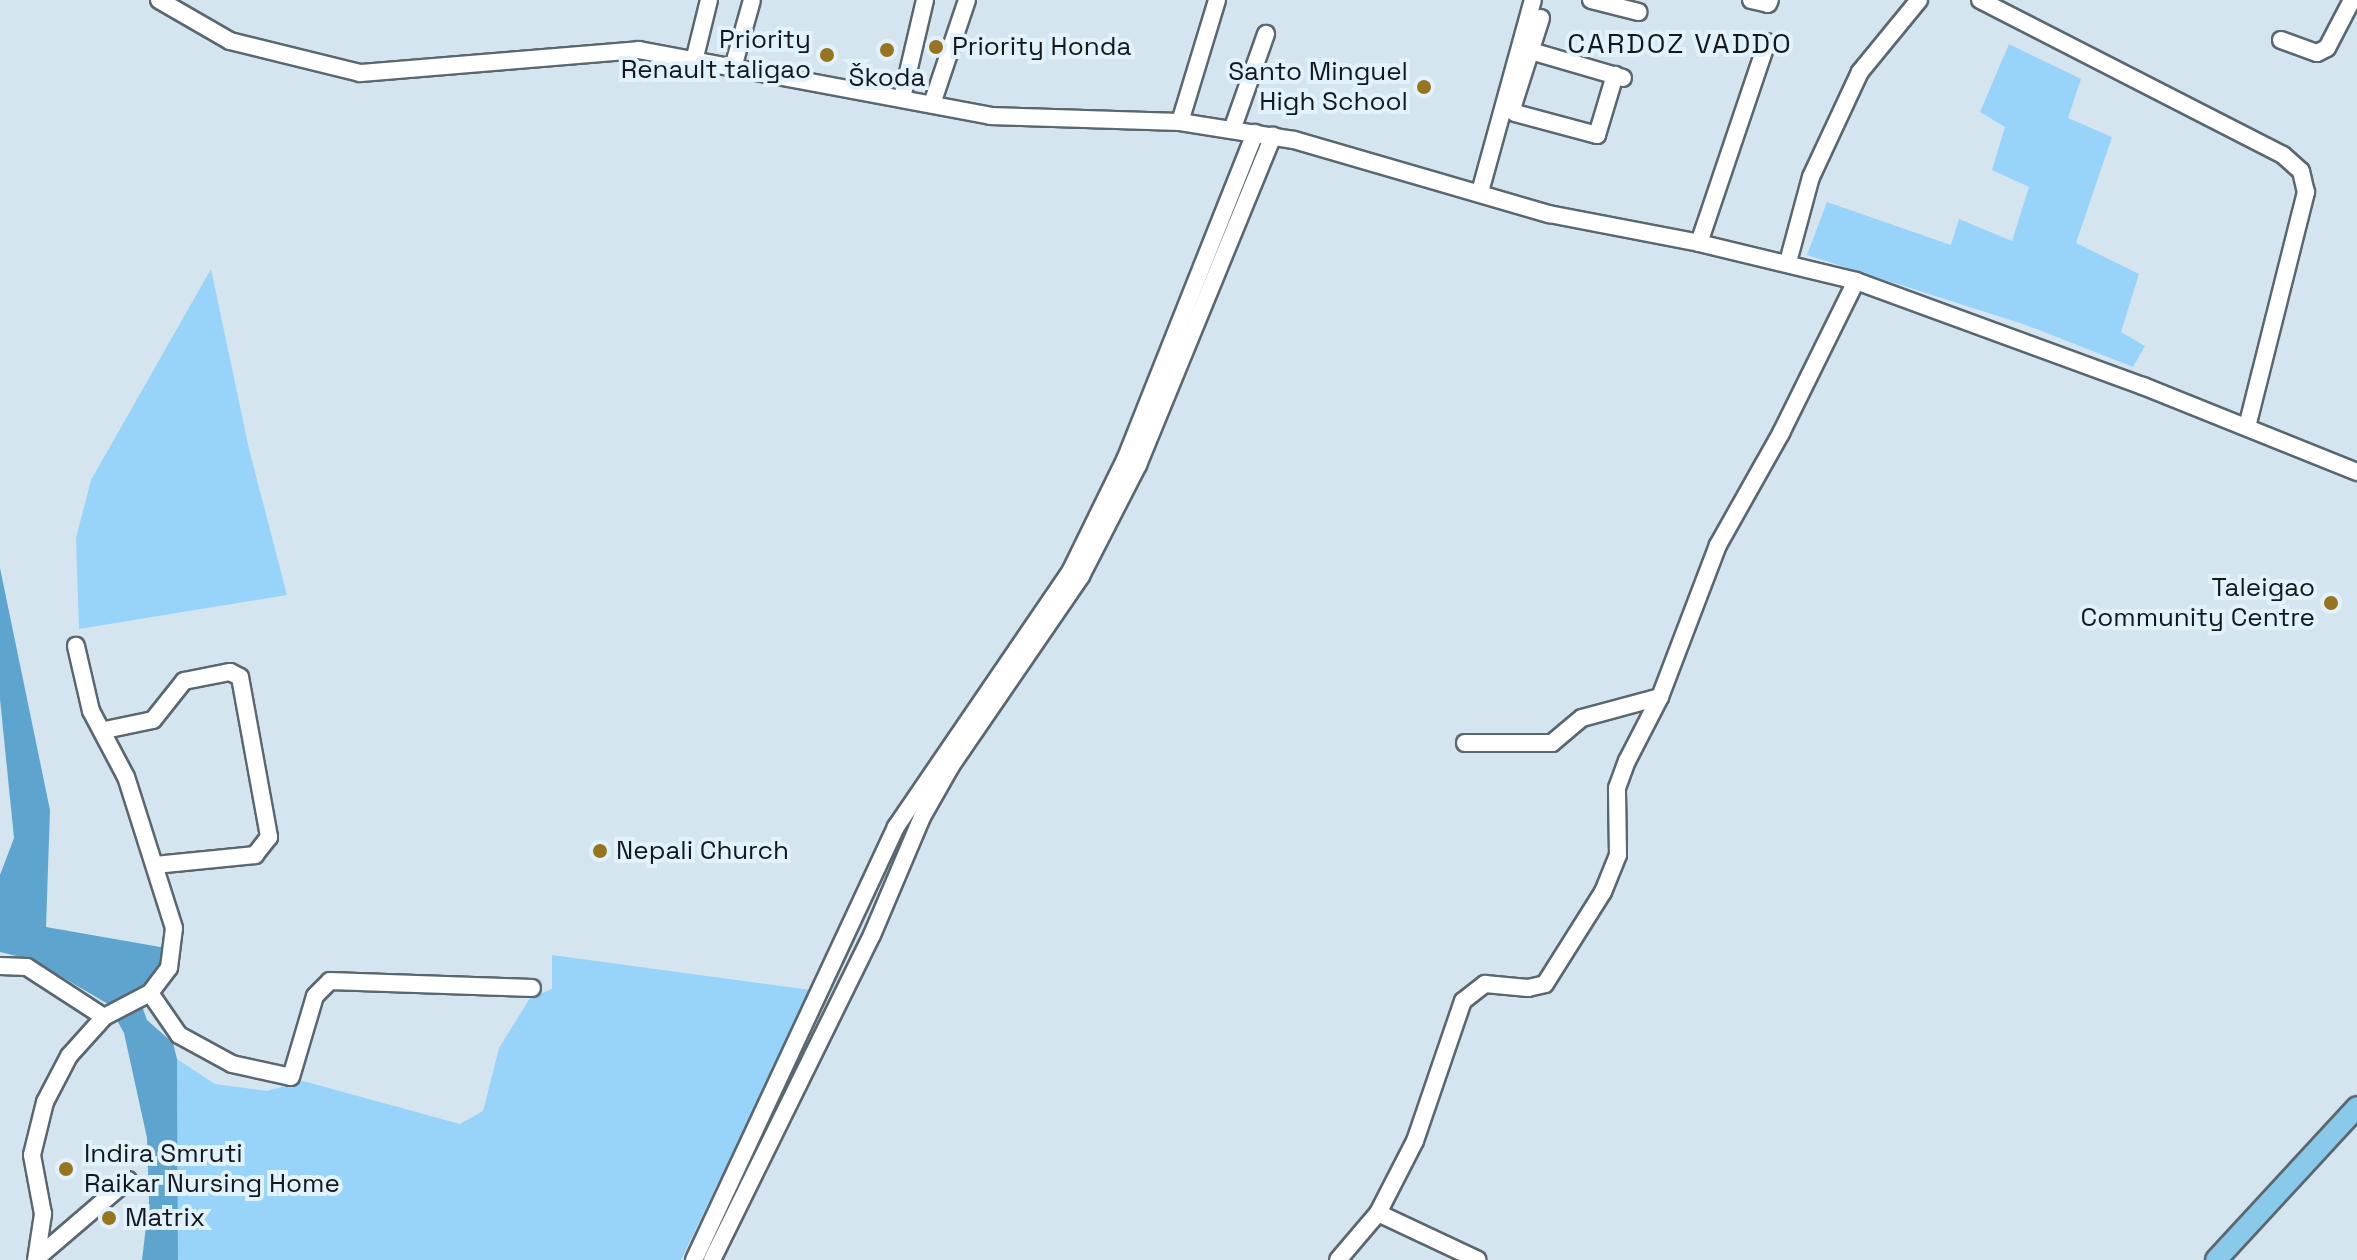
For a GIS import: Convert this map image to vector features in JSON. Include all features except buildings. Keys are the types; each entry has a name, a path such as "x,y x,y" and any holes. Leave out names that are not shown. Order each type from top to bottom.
{"main road":[{"path":"2216,1260 2357,1107"}],"street":[{"path":"159,0 230,41 360,73 639,50 734,64 990,116 1180,122 1273,136 1366,157 1549,214 1788,262 1856,281 2247,427 2357,472"},
{"path":"695,57 709,0"},
{"path":"734,64 752,0"},
{"path":"902,98 925,0"},
{"path":"932,104 967,0"},
{"path":"1180,122 1217,0"},
{"path":"1525,49 1619,77 1597,135 1587,136 1515,113 1513,106 1533,0"},
{"path":"1591,0 1638,12"},
{"path":"1751,0 1768,4 1770,0"},
{"path":"1788,262 1811,177 1860,72 1919,0"},
{"path":"1980,0 2244,134 2301,171 2306,192 2247,427"},
{"path":"2281,40 2317,53 2327,48 2352,0"},
{"path":"1480,192 1525,49 1541,18"},
{"path":"1232,130 1266,34"},
{"path":"1699,243 1767,42"},
{"path":"694,1260 896,827 1071,570 1125,460 1255,133"},
{"path":"712,1260 872,935 922,817 951,766 1081,576 1138,465 1273,136"},
{"path":"1338,1260 1378,1213 1415,1141 1463,1001 1485,984 1528,988 1545,984 1603,892 1618,855 1617,788 1660,697 1718,545 1856,281"},
{"path":"37,1259 43,1214 32,1155 45,1102 69,1056 104,1017 150,993 169,968 174,928 155,865 105,730 91,711 76,646"},
{"path":"105,730 153,720 184,681 230,672 240,677 269,837 255,855 155,865"},
{"path":"1465,743 1552,743 1582,718 1660,697"},
{"path":"0,966 27,967 104,1017"},
{"path":"150,993 179,1035 232,1064 291,1077 315,996 330,981 532,988"},
{"path":"37,1259 128,1180"},
{"path":"1378,1213 1478,1260"}],"shaded area":[{"path":"2009,44 2081,79 2068,118 2112,137 2076,243 2139,274 2121,332 2145,346 2133,367 2026,325 1807,255 1827,202 1951,245 1959,219 2012,241 2029,187 1992,170 2005,127 1980,112"},
{"path":"211,269 249,449 287,595 79,629 76,538 91,480"},
{"path":"0,568 50,810 46,927 166,948 156,977 136,989 147,1020 173,1043 177,1059 178,1260 142,1260 149,1201 147,1138 124,1033 108,1004 33,960 0,952 0,875 14,838 0,699"},
{"path":"552,955 811,990 681,1260 178,1260 177,1059 215,1084 267,1091 303,1081 460,1124 483,1111 499,1048 530,998 552,989"}],"place":[{"name":"Priority Honda","path":"936,47"},
{"name":"Škoda","path":"887,50"},
{"name":"Priority Renault taligao","path":"827,55"},
{"name":"Santo Minguel High School","path":"1424,87"},
{"name":"Taleigao Community Centre","path":"2331,603"},
{"name":"Nepali Church","path":"600,851"},
{"name":"Indira Smruti Raikar Nursing Home","path":"66,1169"},
{"name":"Matrix","path":"109,1218"}],"district":[{"name":"CARDOZ VADDO","path":"1680,43"}]}
